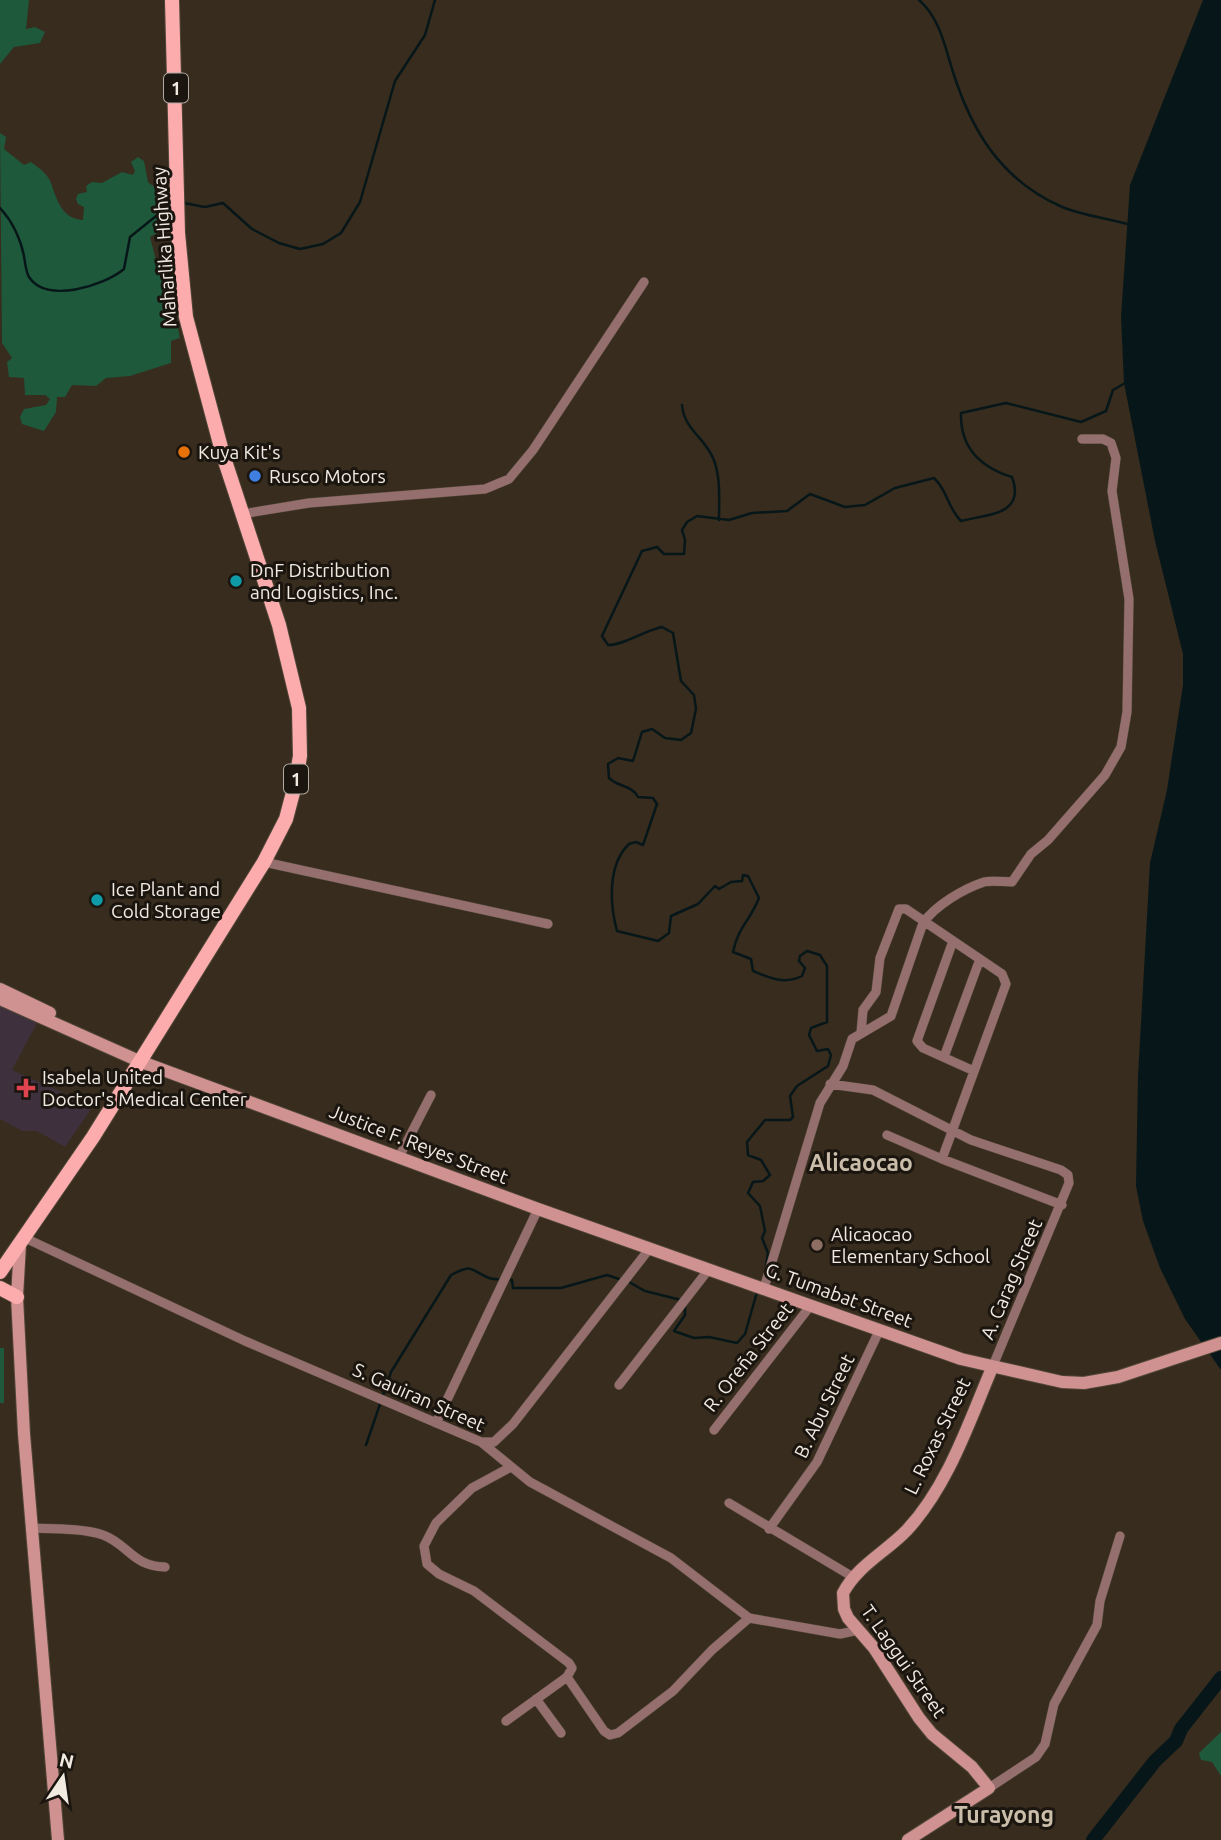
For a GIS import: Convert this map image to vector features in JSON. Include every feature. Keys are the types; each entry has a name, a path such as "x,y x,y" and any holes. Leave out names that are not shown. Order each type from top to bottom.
{"main road":[{"name":"Maharlika Highway","path":"0,1272 145,1060 264,862 293,797 300,756 301,730 295,682 206,398 188,328 178,233 172,0"},
{"path":"0,989 145,1060"},
{"path":"0,999 145,1060"},
{"name":"Justice F. Reyes Street","path":"145,1060 538,1209 674,1257"},
{"path":"22,1242 18,1297 31,1528 58,1840"},
{"name":"G. Tumabat Street","path":"674,1257 992,1368 1084,1383 1118,1377 1221,1343"},
{"path":"0,1288 18,1297"},
{"name":"L. Roxas Street","path":"853,1577 907,1530 928,1502 969,1422 992,1368"},
{"name":"T. Laggui Street","path":"853,1577 843,1593 842,1601 848,1618 925,1727 972,1767 989,1788"},
{"path":"908,1840 989,1788"}],"street":[{"path":"242,514 309,503 485,489 503,483 533,450 644,282"},
{"path":"761,1287 820,1103 843,1066 849,1044 861,1033 891,1016 923,923 930,913 986,881 1012,882 1031,853 1048,841 1105,775 1121,747 1127,712 1129,599 1112,491 1116,458 1111,443 1103,439 1082,439"},
{"path":"264,862 548,923"},
{"path":"861,1033 863,1010 876,992 880,958 897,912 906,909 1005,976 1006,984 942,1159"},
{"path":"953,941 917,1036 919,1045 974,1071"},
{"path":"944,1057 980,959"},
{"path":"830,1084 873,1090 952,1130"},
{"path":"399,1157 431,1095"},
{"name":"A. Carag Street","path":"952,1130 971,1140 1065,1172 1069,1183 992,1368"},
{"path":"887,1135 1062,1205"},
{"path":"436,1423 538,1209"},
{"name":"S. Gauiran Street","path":"22,1242 481,1443 509,1468 630,1538 662,1553 749,1618 840,1634 859,1630"},
{"path":"481,1443 494,1442 513,1424 650,1248"},
{"path":"620,1385 709,1269"},
{"name":"R. Oreña Street","path":"714,1430 811,1304"},
{"name":"B. Abu Street","path":"769,1529 817,1462 880,1329"},
{"path":"506,1721 567,1677 572,1668 474,1591 439,1574 427,1563 424,1546 436,1523 472,1488 509,1468"},
{"path":"729,1503 853,1577"},
{"path":"31,1528 101,1534 114,1540 139,1562 165,1567"},
{"path":"989,1788 1036,1757 1045,1744 1054,1704 1094,1632 1100,1601 1120,1536"},
{"path":"567,1677 604,1731 610,1735 618,1733 673,1691 720,1642 749,1618"},
{"path":"536,1699 561,1733"}],"shaded area":[{"path":"1203,0 1221,0 1221,1370 1185,1319 1160,1268 1143,1221 1136,1186 1138,1076 1150,863 1167,790 1183,685 1183,654 1155,541 1124,383 1121,317 1130,185"},
{"name":"Isabela United Doctor's Medical Center","path":"0,1006 37,1023 12,1070 93,1106 65,1147 37,1131 22,1131 0,1119"}],"green space":[{"path":"0,0 29,0 26,29 35,27 45,32 40,43 14,47 0,64"},
{"path":"0,133 6,137 4,149 24,165 31,162 42,171 50,180 61,208 76,219 83,220 84,207 78,204 76,199 78,194 87,192 86,186 92,182 102,183 122,172 133,175 135,171 131,162 138,157 144,161 148,182 166,196 165,229 150,237 156,260 169,285 168,295 173,304 180,338 171,341 171,363 130,376 106,378 96,386 72,385 65,397 57,397 56,412 44,431 22,424 20,417 24,409 46,405 50,399 45,395 25,395 24,378 9,377 7,362 12,358 2,343"},
{"path":"0,1348 4,1348 4,1403 0,1403"},
{"path":"1221,1732 1221,1776 1212,1762 1201,1760 1199,1753"}],"waterway":[{"path":"184,203 205,207 223,203 252,229 279,243 300,249 323,244 341,233 360,202 395,81 425,35 435,0"},
{"path":"919,0 937,24 969,114 1005,168 1039,195 1060,206 1127,224"},
{"path":"0,208 18,236 29,277 48,290 61,291 90,286 124,269 130,237 171,204"},
{"path":"766,1266 768,1253 762,1238 765,1231 760,1206 748,1193 753,1182 763,1181 770,1175 761,1160 748,1155 747,1142 765,1120 790,1120 793,1117 790,1096 797,1086 828,1066 831,1055 828,1049 817,1051 809,1035 811,1028 827,1022 827,966 820,955 807,951 800,956 799,961 805,968 802,976 777,980 753,971 751,959 733,952 738,936 759,898 748,876 743,875 742,881 731,882 719,889 715,886 698,904 671,916 669,933 658,941 617,931 612,898 617,863 629,844 636,842 643,845 657,804 653,798 638,797 632,790 609,778 608,764 618,758 633,761 642,732 652,729 665,738 681,740 691,733 696,709 694,695 681,681 673,633 662,627 621,643 608,645 602,636 642,551 657,547 664,554 684,554 685,540 682,530 687,522 697,516 729,520 752,513 787,511 810,494 845,507 865,505 895,488 934,478 961,521 993,514 1002,511 1014,499 1012,477 990,468 974,454 964,436 961,413 1006,403 1081,422 1106,411 1113,390 1127,382"},
{"path":"682,405 686,420 716,465 719,520"},
{"path":"366,1445 391,1372 451,1275 471,1269 491,1279 512,1280 513,1288 561,1288 607,1275 622,1280"},
{"path":"629,1282 645,1291 681,1300"},
{"path":"685,1306 685,1315 674,1331 694,1338 709,1337 737,1343 745,1334 757,1292"},
{"path":"1093,1840 1155,1761 1176,1741 1181,1729 1221,1678"}],"place":[{"name":"Kuya Kit's","path":"184,452"},
{"name":"Rusco Motors","path":"255,476"},
{"name":"DnF Distribution and Logistics, Inc.","path":"236,581"},
{"name":"Ice Plant and Cold Storage","path":"97,900"},
{"name":"Isabela United Doctor's Medical Center","path":"26,1088"},
{"name":"Alicaocao Elementary School","path":"817,1245"}],"district":[{"name":"Alicaocao","path":"861,1162"},
{"name":"Turayong","path":"1004,1814"}]}
